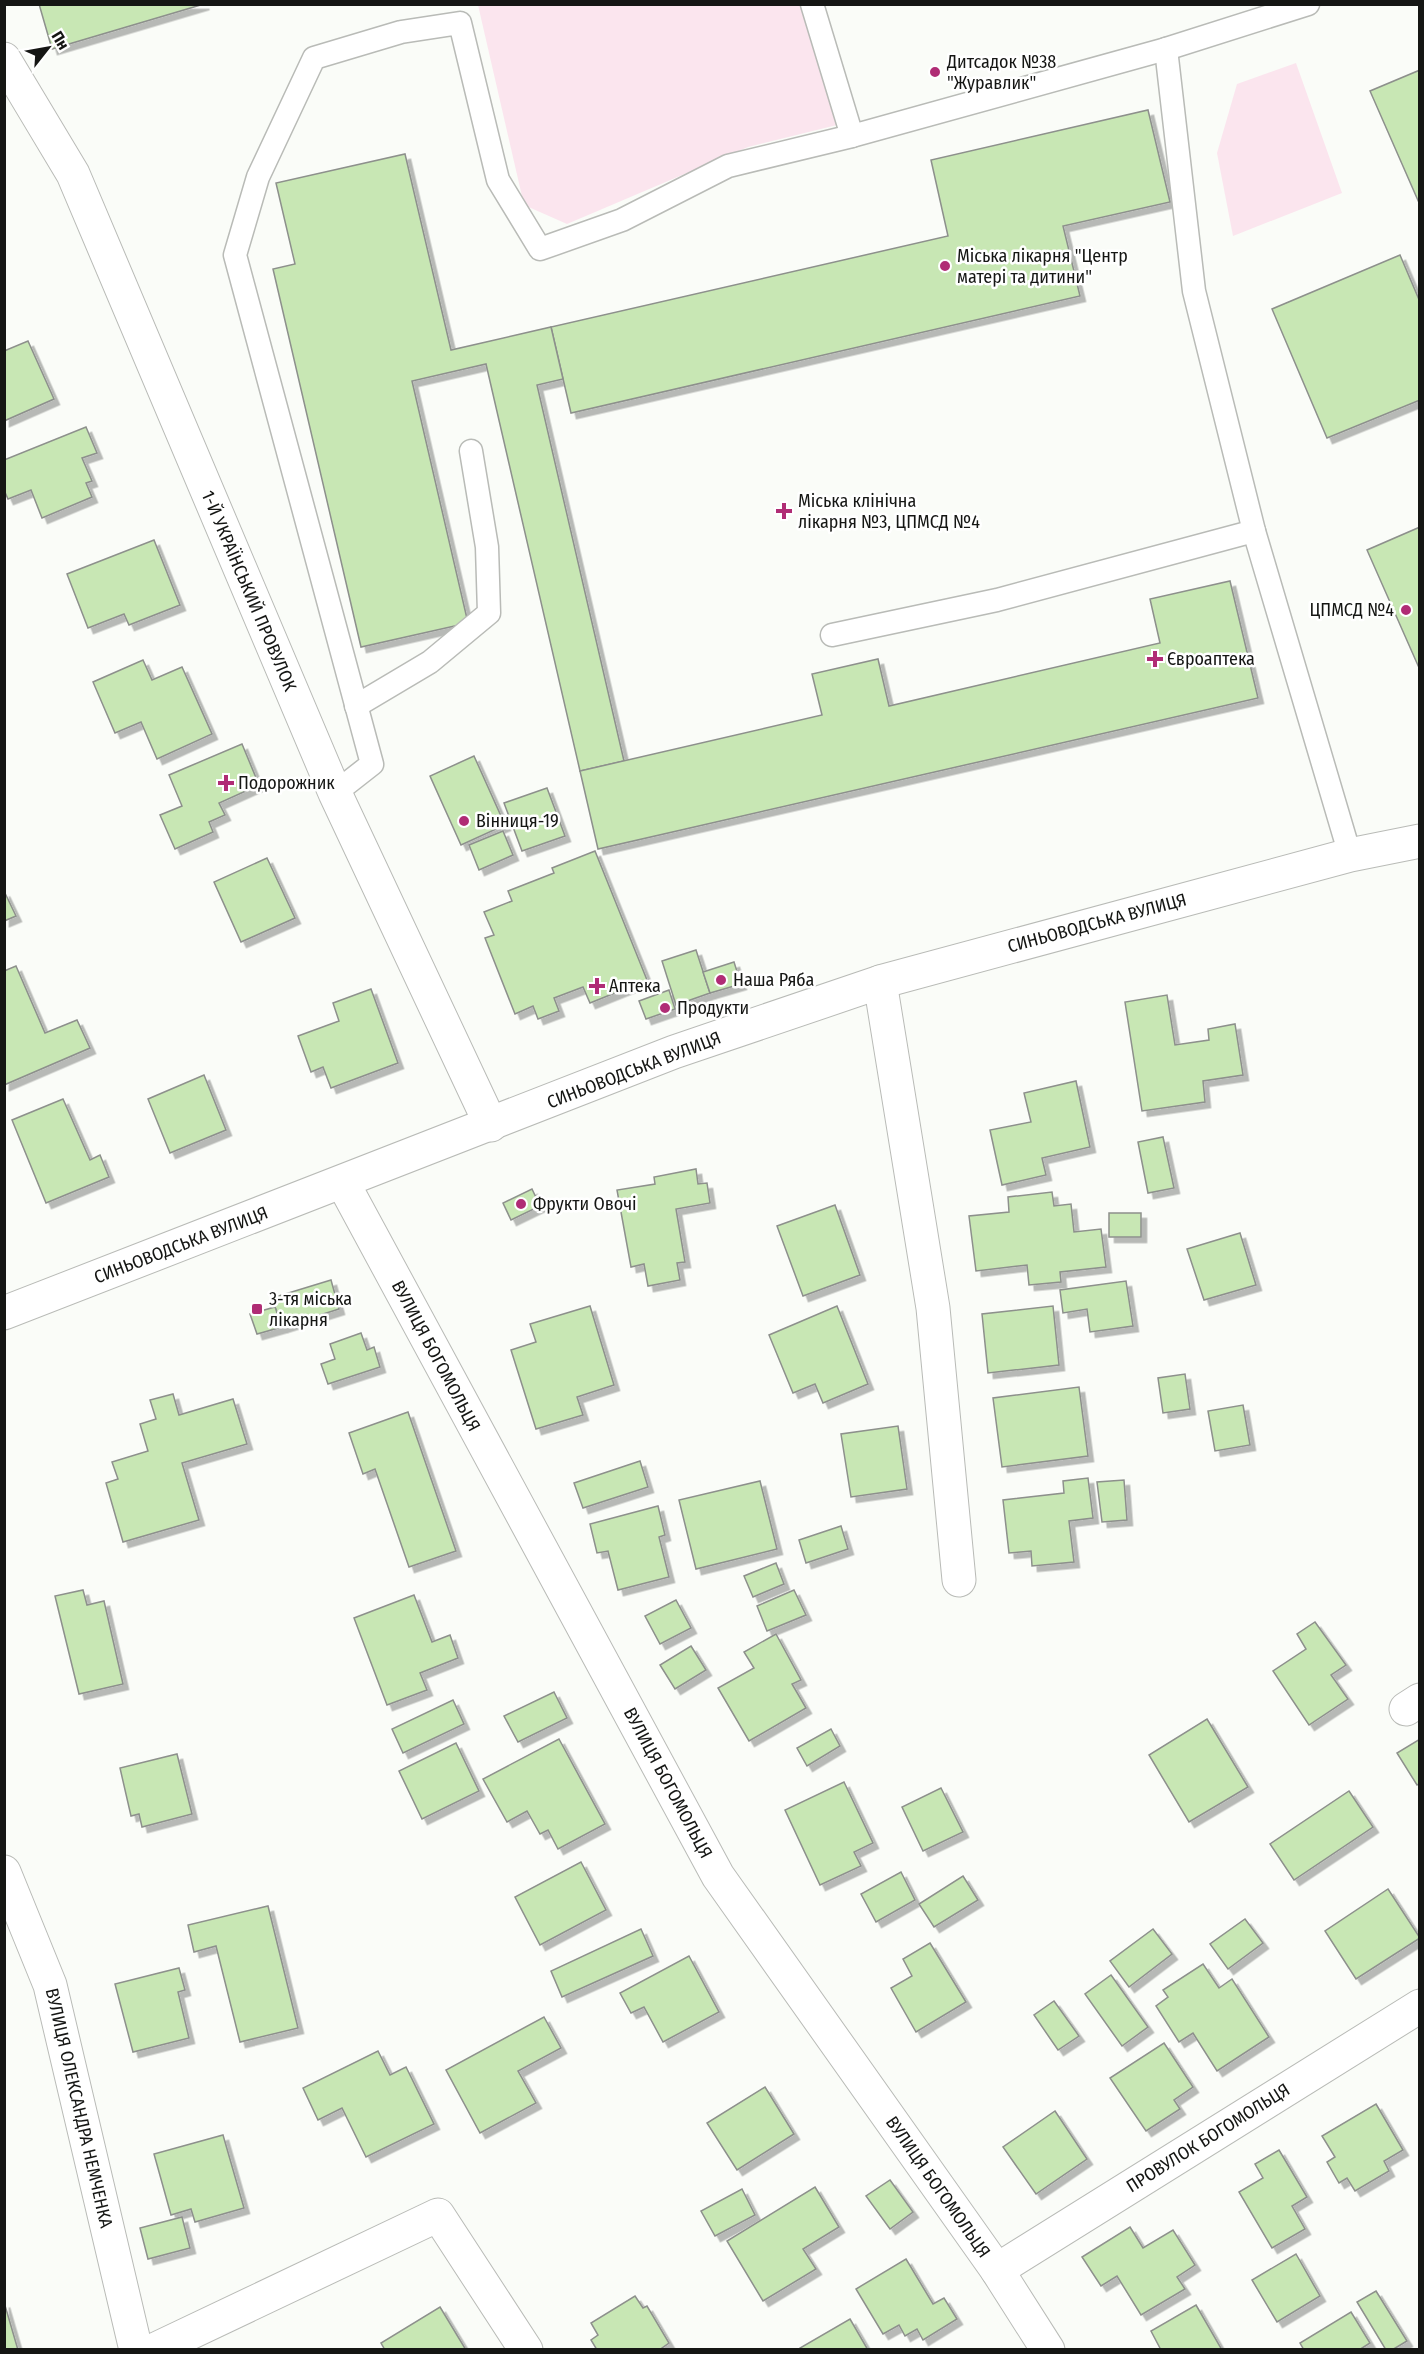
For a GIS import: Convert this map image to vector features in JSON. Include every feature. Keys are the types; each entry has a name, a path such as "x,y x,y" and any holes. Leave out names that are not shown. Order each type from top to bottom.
{"street":[{"name":"1-Й УКРАЇНСЬКИЙ ПРОВУЛОК","path":"4,59 73,174 335,793 491,1125"},
{"name":"СИНЬОВОДСЬКА ВУЛИЦЯ","path":"4,1313 343,1183 674,1052 880,982 1350,855 1419,841"},
{"path":"880,982 933,1308 959,1580"},
{"name":"ВУЛИЦЯ БОГОМОЛЬЦЯ","path":"343,1183 717,1876 997,2270 1048,2349"},
{"name":"ВУЛИЦЯ ОЛЕКСАНДРА НЕМЧЕНКА","path":"4,1872 50,1985 136,2349"},
{"name":"ПРОВУЛОК БОГОМОЛЬЦЯ","path":"997,2270 1419,2006"},
{"path":"154,2349 438,2215 526,2349"}],"lane":[{"path":"812,4 852,136"},
{"path":"335,793 372,764 235,255 258,177 314,58 401,32 460,23 498,180 540,249 622,220 728,166 852,136 1166,49 1308,4"},
{"path":"1166,49 1194,291 1254,531 1350,855"},
{"path":"356,706 430,662 489,613 487,546 471,451"},
{"path":"832,635 997,600 1254,531"}],"shaded area":[{"path":"478,5 801,5 837,125 748,147 567,224 524,205"},
{"path":"1296,63 1342,193 1233,236 1217,153 1237,84"}],"building":[{"path":"39,4 204,4 52,49"},
{"path":"1420,70 1420,205 1370,91"},
{"name":"Міська лікарня \"Центр матері та дитини\"","path":"1148,110 1170,202 1063,226 1080,296 571,413 551,327 948,236 931,160"},
{"path":"405,154 451,350 551,327 563,379 537,385 624,761 580,771 486,364 412,381 468,623 361,647 273,269 295,264 276,183"},
{"path":"1400,255 1420,302 1420,400 1327,438 1272,309"},
{"path":"28,341 54,399 4,421 4,351"},
{"path":"86,427 97,453 82,458 92,481 86,483 92,497 42,518 31,490 8,499 4,490 4,460"},
{"name":"ЦПМСД №4","path":"1420,527 1420,670 1367,550"},
{"path":"154,540 180,605 129,625 124,614 88,628 67,574"},
{"path":"1230,581 1258,698 598,849 580,771 822,715 812,674 878,659 889,706 1160,643 1150,599"},
{"path":"143,660 152,680 182,667 212,734 157,759 141,722 115,733 93,682"},
{"path":"242,744 259,785 219,803 225,815 209,822 213,832 175,849 160,815 182,806 169,775"},
{"path":"474,756 505,825 461,845 430,776"},
{"path":"547,788 565,836 522,851 504,803"},
{"path":"503,831 513,855 479,870 469,845"},
{"path":"595,851 647,980 590,1003 583,987 554,998 559,1011 538,1019 533,1006 515,1014 485,938 494,935 484,912 512,901 508,891 554,873 552,868"},
{"path":"267,858 295,918 241,942 214,882"},
{"path":"4,891 16,916 4,921"},
{"path":"696,950 710,993 676,1005 662,961"},
{"path":"734,962 741,984 710,993 703,972"},
{"path":"16,966 45,1033 77,1020 90,1048 4,1085 4,971"},
{"path":"371,989 398,1063 331,1088 323,1067 311,1072 298,1036 339,1021 333,1003"},
{"path":"669,990 675,1009 646,1019 639,1001"},
{"path":"1167,995 1175,1045 1209,1040 1208,1029 1235,1024 1243,1075 1203,1081 1205,1102 1142,1111 1125,1002"},
{"path":"204,1075 226,1130 170,1153 148,1099"},
{"path":"1076,1081 1090,1147 1042,1158 1046,1175 1002,1185 990,1130 1031,1122 1024,1093"},
{"path":"63,1099 90,1160 100,1155 109,1177 46,1203 12,1120"},
{"path":"1163,1137 1174,1188 1148,1193 1138,1142"},
{"path":"696,1169 698,1184 707,1183 710,1203 676,1209 685,1262 677,1263 680,1280 648,1286 644,1264 631,1267 617,1190 655,1184 654,1177"},
{"name":"Фрукти Овочі","path":"532,1189 540,1206 511,1220 503,1203"},
{"path":"1052,1192 1054,1206 1071,1204 1074,1232 1101,1229 1106,1267 1060,1272 1061,1282 1029,1285 1027,1265 976,1271 969,1216 1009,1212 1008,1197"},
{"path":"835,1205 860,1275 803,1296 777,1226"},
{"path":"1109,1213 1141,1213 1141,1237 1109,1237"},
{"path":"1240,1233 1256,1285 1204,1300 1187,1249"},
{"path":"331,1280 339,1309 282,1327 272,1298"},
{"path":"1126,1281 1133,1326 1090,1332 1087,1309 1063,1313 1060,1290"},
{"path":"590,1306 614,1385 577,1397 583,1415 536,1429 511,1350 536,1342 530,1324"},
{"path":"837,1306 868,1384 823,1403 815,1384 793,1393 769,1335"},
{"path":"1053,1306 1059,1365 988,1373 982,1314"},
{"path":"275,1307 282,1327 257,1334 250,1314"},
{"path":"361,1333 367,1350 374,1347 380,1367 328,1384 321,1364 335,1359 330,1344"},
{"path":"1185,1374 1190,1409 1163,1413 1158,1378"},
{"path":"1079,1387 1088,1456 1002,1467 993,1398"},
{"path":"173,1394 179,1415 233,1399 247,1444 182,1463 199,1520 123,1542 106,1483 118,1479 112,1462 148,1451 140,1424 156,1419 150,1400"},
{"path":"1243,1405 1250,1445 1215,1451 1208,1411"},
{"path":"408,1412 456,1551 409,1567 375,1469 363,1474 349,1433"},
{"path":"898,1426 907,1489 851,1497 841,1434"},
{"path":"640,1461 648,1487 583,1508 574,1483"},
{"path":"1088,1478 1093,1518 1069,1521 1074,1562 1032,1566 1031,1551 1009,1553 1003,1500 1064,1493 1063,1481"},
{"path":"1124,1480 1127,1520 1102,1522 1097,1482"},
{"path":"760,1481 777,1549 696,1569 679,1500"},
{"path":"658,1506 665,1535 659,1537 669,1577 618,1590 608,1551 597,1553 590,1524"},
{"path":"841,1526 848,1549 806,1563 799,1540"},
{"path":"776,1563 784,1584 753,1597 744,1576"},
{"path":"83,1590 87,1605 104,1601 123,1684 79,1694 55,1596"},
{"path":"794,1590 806,1615 767,1631 757,1606"},
{"path":"414,1595 432,1642 450,1635 458,1658 420,1673 427,1690 387,1705 354,1618"},
{"path":"676,1600 691,1628 660,1644 645,1616"},
{"path":"1315,1622 1346,1665 1331,1675 1348,1699 1309,1725 1273,1671 1306,1649 1297,1634"},
{"path":"776,1634 801,1680 792,1684 806,1708 749,1741 718,1688 754,1668 744,1652"},
{"path":"691,1646 706,1670 675,1689 660,1665"},
{"path":"554,1692 567,1718 518,1742 504,1716"},
{"path":"453,1700 464,1724 403,1753 392,1729"},
{"path":"1207,1719 1248,1787 1189,1822 1149,1755"},
{"path":"831,1729 840,1746 807,1766 797,1748"},
{"path":"559,1739 605,1824 558,1849 548,1830 540,1834 527,1811 507,1822 483,1779"},
{"path":"1420,1739 1420,1783 1417,1785 1397,1753"},
{"path":"456,1743 479,1791 422,1819 399,1771"},
{"path":"177,1754 192,1814 142,1827 139,1814 131,1816 120,1768"},
{"path":"844,1782 873,1843 854,1852 861,1866 820,1885 785,1810"},
{"path":"941,1788 963,1832 923,1851 902,1807"},
{"path":"1349,1791 1373,1827 1294,1880 1270,1844"},
{"path":"581,1862 606,1910 540,1945 515,1897"},
{"path":"901,1872 915,1900 876,1922 861,1894"},
{"path":"963,1876 978,1900 934,1927 919,1904"},
{"path":"1388,1889 1420,1938 1356,1979 1325,1931"},
{"path":"268,1906 298,2028 240,2042 216,1946 194,1952 188,1925"},
{"path":"1245,1919 1263,1943 1228,1969 1210,1944"},
{"path":"641,1929 653,1956 562,1997 551,1971"},
{"path":"1153,1929 1172,1954 1129,1987 1110,1961"},
{"path":"930,1943 966,2002 916,2032 891,1988 912,1976 903,1959"},
{"path":"689,1956 719,2012 663,2042 644,2007 631,2013 620,1993"},
{"path":"1203,1964 1219,1988 1232,1979 1269,2037 1217,2071 1193,2033 1179,2042 1156,2006 1168,1997 1163,1990"},
{"path":"179,1968 185,1990 178,1992 189,2038 133,2052 115,1984"},
{"path":"1111,1975 1148,2027 1122,2046 1085,1994"},
{"path":"1054,2001 1079,2036 1058,2050 1034,2015"},
{"path":"544,2017 561,2048 518,2071 536,2103 480,2133 446,2070"},
{"path":"1164,2043 1193,2087 1174,2100 1180,2109 1146,2131 1110,2078"},
{"path":"378,2051 390,2075 406,2067 434,2124 366,2157 342,2108 318,2120 303,2088"},
{"path":"765,2087 794,2134 737,2170 707,2123"},
{"path":"1376,2104 1403,2150 1384,2161 1389,2171 1355,2191 1347,2178 1339,2183 1327,2162 1335,2157 1322,2136"},
{"path":"1055,2111 1087,2159 1036,2194 1003,2147"},
{"path":"223,2135 244,2208 195,2222 191,2209 171,2215 154,2154"},
{"path":"1279,2150 1307,2197 1292,2206 1305,2229 1272,2248 1239,2192 1263,2178 1255,2164"},
{"path":"890,2180 913,2212 890,2229 866,2196"},
{"path":"815,2187 839,2227 803,2249 816,2269 763,2301 727,2241"},
{"path":"742,2189 755,2215 715,2236 701,2211"},
{"path":"182,2217 190,2248 148,2259 140,2228"},
{"path":"1130,2227 1143,2248 1173,2230 1195,2265 1177,2277 1185,2289 1141,2315 1117,2276 1101,2286 1082,2257"},
{"path":"1296,2254 1320,2296 1277,2322 1252,2280"},
{"path":"906,2259 933,2304 944,2298 957,2319 923,2340 917,2329 905,2336 899,2325 883,2334 856,2289"},
{"path":"1376,2291 1407,2341 1392,2350 1386,2350 1357,2302"},
{"path":"635,2296 643,2308 647,2306 669,2343 659,2350 597,2350 591,2340 598,2335 591,2323"},
{"path":"4,2302 18,2350 4,2350"},
{"path":"1196,2305 1222,2350 1161,2350 1151,2331"},
{"path":"440,2307 466,2350 385,2350 381,2343"},
{"path":"1351,2312 1370,2343 1359,2350 1304,2350 1300,2343"},
{"path":"850,2319 868,2350 801,2350 800,2348"}],"place":[{"name":"Дитсадок №38 \"Журавлик\"","path":"935,72"},
{"name":"Міська лікарня \"Центр матері та дитини\"","path":"945,266"},
{"name":"Міська клінічна лікарня №3, ЦПМСД №4","path":"784,511"},
{"name":"ЦПМСД №4","path":"1406,610"},
{"name":"Євроаптека","path":"1155,659"},
{"name":"Подорожник","path":"226,783"},
{"name":"Вінниця-19","path":"464,821"},
{"name":"Наша Ряба","path":"721,980"},
{"name":"Аптека","path":"597,986"},
{"name":"Продукти","path":"665,1008"},
{"name":"Фрукти Овочі","path":"521,1204"},
{"name":"3-тя міська лікарня","path":"257,1309"}]}
